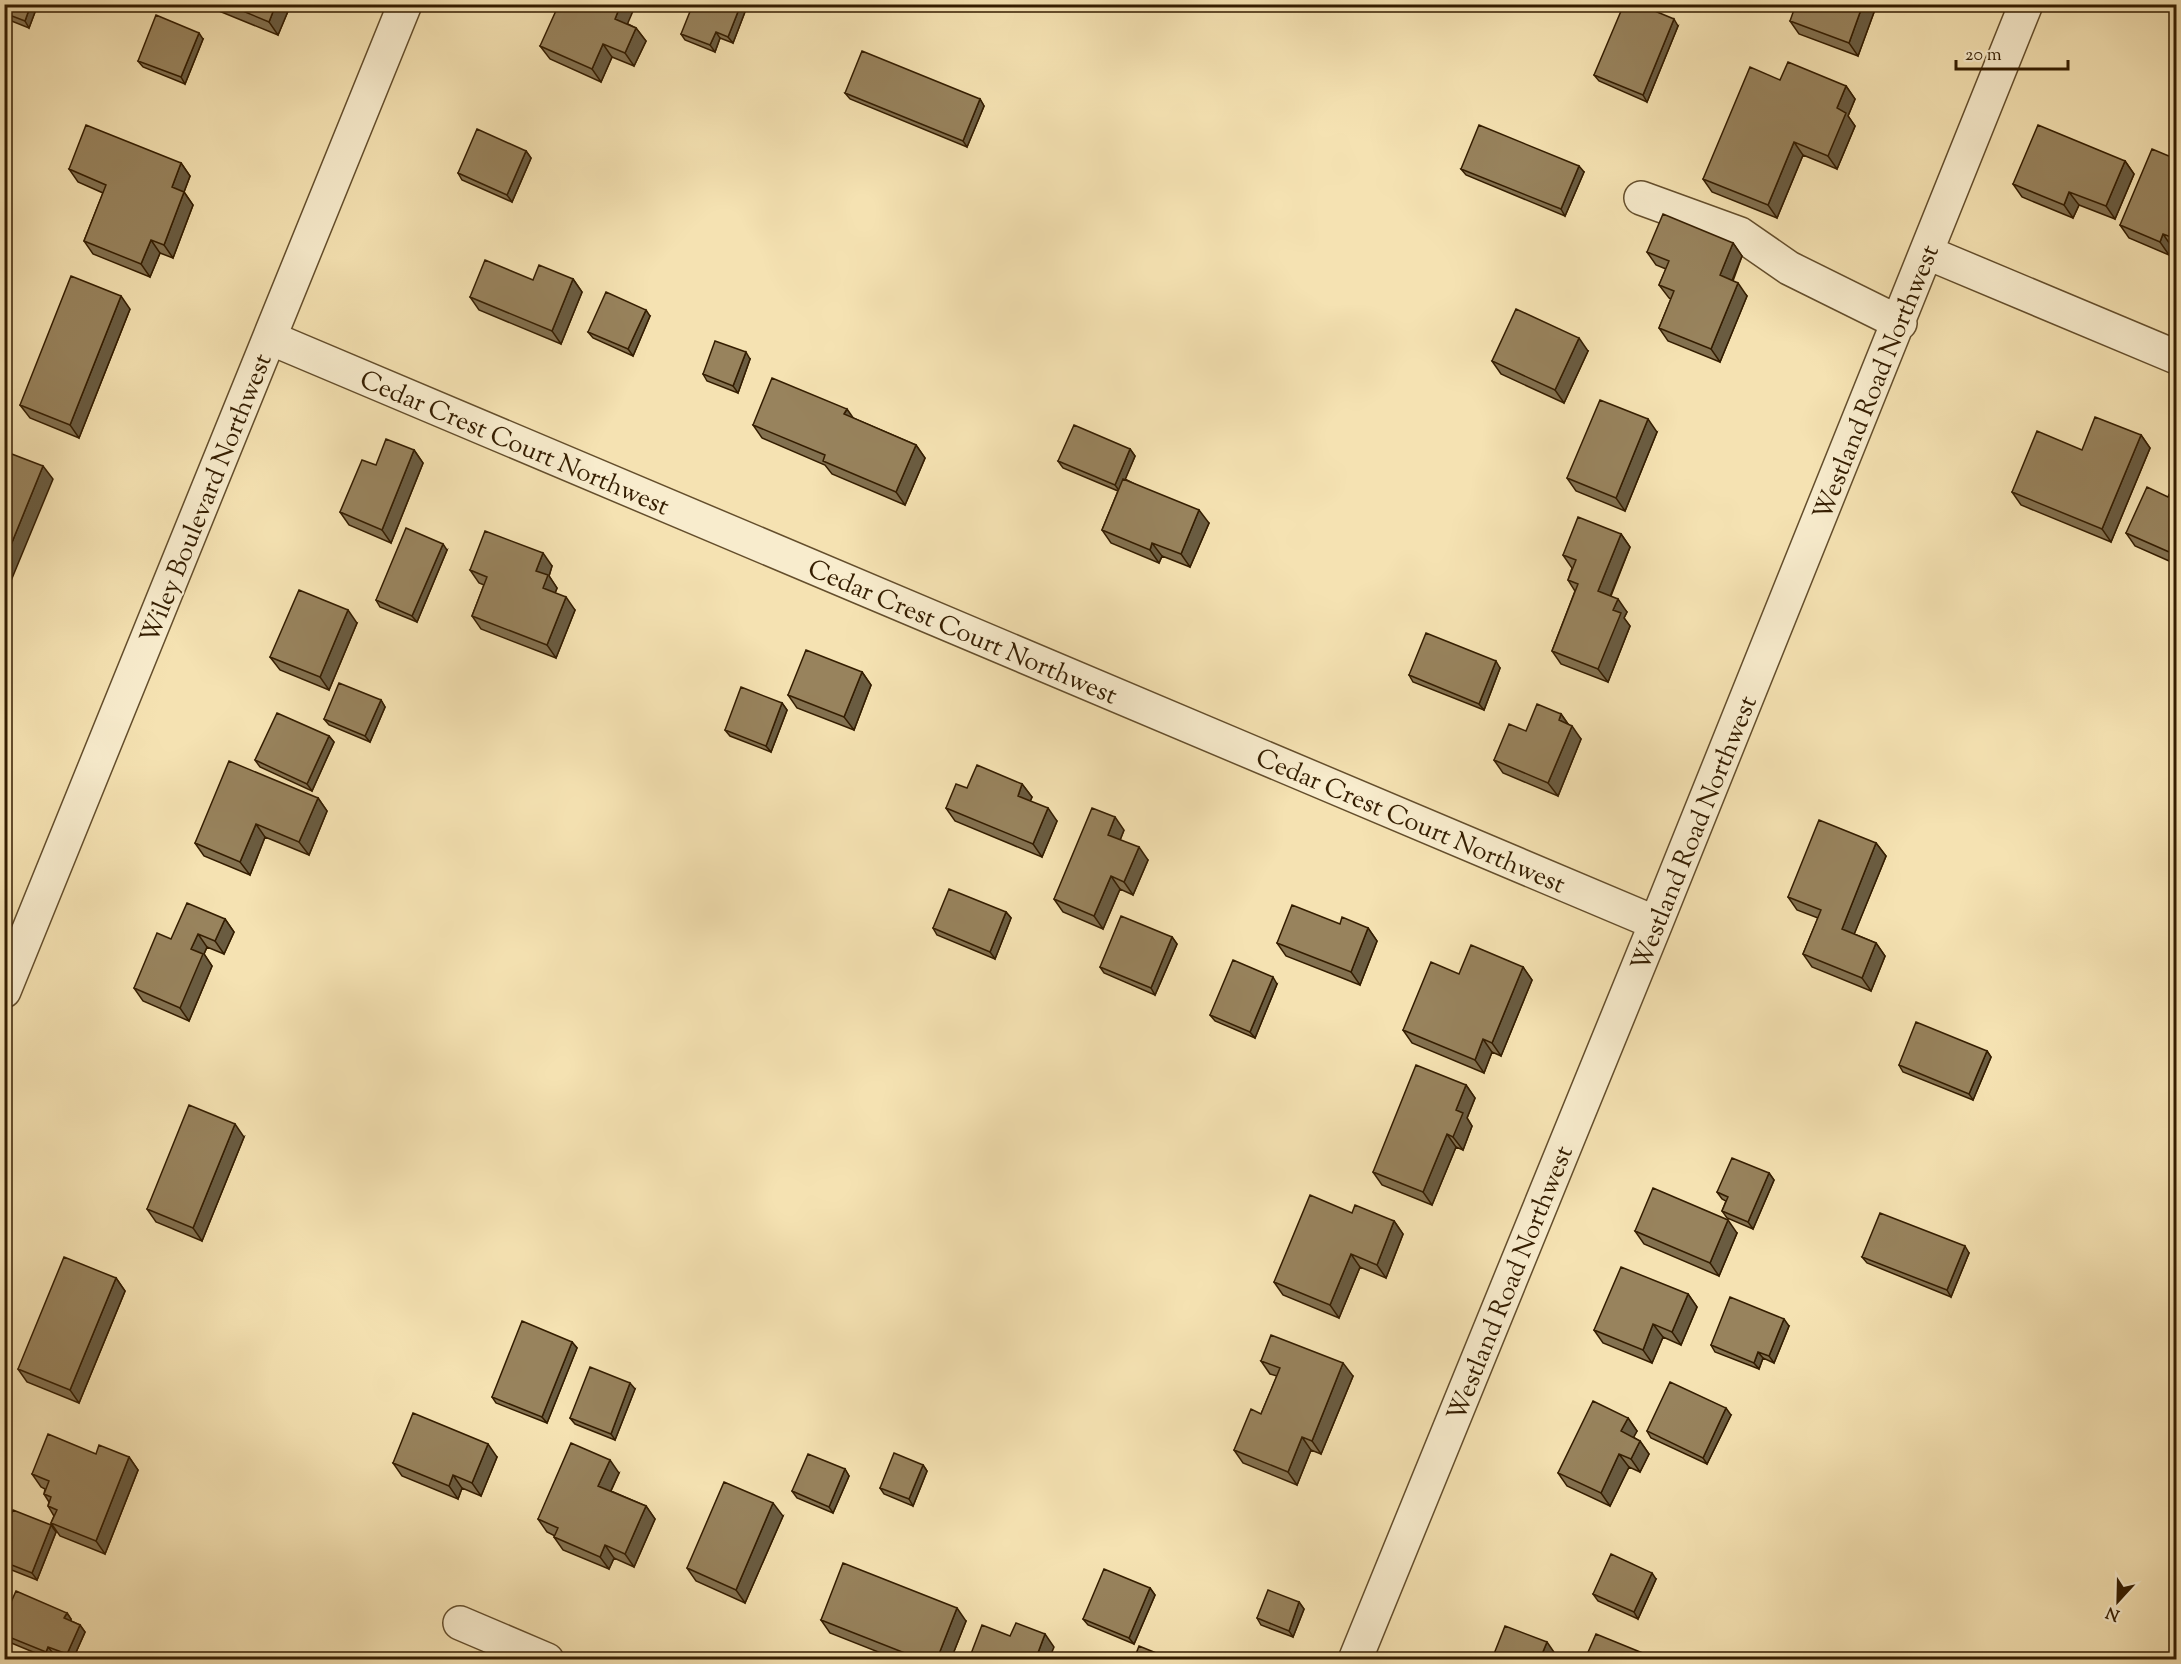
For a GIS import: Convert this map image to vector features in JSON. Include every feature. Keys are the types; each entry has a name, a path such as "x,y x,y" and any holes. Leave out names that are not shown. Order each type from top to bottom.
{"street":[{"name":"Wiley Boulevard Northwest","path":"8,975 405,4"},
{"name":"Westland Road Northwest","path":"1355,1659 1900,323 2026,4"},
{"path":"1641,198 1740,234 1789,268 1900,323"},
{"path":"1928,253 2176,357"},
{"name":"Cedar Crest Court Northwest","path":"270,338 1656,924"},
{"path":"460,1623 547,1659"}],"building":[{"path":"4,4 31,4 25,21 4,13"},
{"path":"226,4 276,4 269,22"},
{"path":"559,4 621,4 615,19 636,28 625,53 603,44 592,69 540,46"},
{"path":"693,4 741,4 728,37 716,32 710,45 681,34"},
{"path":"1624,4 1638,4 1674,19 1643,95 1594,75"},
{"path":"1796,4 1863,4 1849,43 1790,21"},
{"path":"156,15 199,33 181,77 138,61"},
{"path":"862,51 980,99 963,141 845,93"},
{"path":"1788,62 1846,86 1837,108 1846,113 1828,156 1794,142 1768,205 1703,179 1750,67 1780,80"},
{"path":"86,125 181,163 172,187 184,192 164,245 151,240 141,264 84,241 106,185 69,169"},
{"path":"1479,125 1579,166 1561,209 1461,169"},
{"path":"2038,125 2125,161 2106,206 2069,192 2064,205 2013,184"},
{"path":"477,129 526,151 507,195 458,173"},
{"path":"2152,149 2176,159 2176,239 2163,234 2160,242 2120,225"},
{"path":"1663,214 1733,243 1720,275 1738,283 1711,349 1659,328 1674,291 1659,285 1669,261 1647,252"},
{"path":"485,260 533,280 539,265 573,279 552,331 470,297"},
{"path":"71,276 121,296 70,425 20,405"},
{"path":"606,292 646,310 628,349 588,332"},
{"path":"1516,309 1579,338 1555,390 1492,361"},
{"path":"715,341 746,352 733,386 703,374"},
{"path":"772,378 847,409 844,414 916,445 896,492 823,461 825,455 753,425"},
{"path":"1600,400 1648,419 1616,498 1567,478"},
{"path":"2095,417 2141,435 2102,529 2012,492 2037,431 2082,450"},
{"path":"1074,425 1130,449 1115,485 1058,461"},
{"path":"386,439 414,450 382,530 340,512 362,460 376,465"},
{"path":"4,451 43,466 4,562"},
{"path":"1123,479 1199,510 1181,554 1152,543 1150,550 1102,530"},
{"path":"2175,482 2176,555 2126,533 2147,487 2168,497"},
{"path":"1578,517 1621,534 1598,591 1618,599 1613,610 1621,613 1598,669 1552,651 1578,584 1568,580 1576,560 1563,555"},
{"path":"406,528 443,544 412,616 376,600"},
{"path":"485,531 543,553 536,571 548,575 543,588 566,597 547,645 472,616 487,577 470,570"},
{"path":"299,590 348,610 320,677 270,657"},
{"path":"1426,633 1496,661 1479,704 1409,675"},
{"path":"806,650 862,672 844,717 788,695"},
{"path":"339,683 381,700 365,736 324,719"},
{"path":"741,687 782,703 766,746 725,730"},
{"path":"1537,704 1561,714 1559,720 1572,726 1548,783 1494,760 1509,724 1526,731"},
{"path":"277,713 329,736 307,784 255,760"},
{"path":"229,761 318,798 299,842 256,824 240,862 195,843"},
{"path":"977,765 1022,784 1018,796 1048,808 1033,844 946,808 956,784 967,788"},
{"path":"1092,808 1115,817 1108,835 1139,847 1124,882 1111,876 1094,916 1054,899"},
{"path":"1819,820 1876,843 1842,929 1876,943 1862,978 1803,954 1821,910 1788,897"},
{"path":"949,889 1006,912 990,952 933,928"},
{"path":"187,903 225,919 215,941 198,934 191,949 203,954 180,1008 134,988 157,933 171,939"},
{"path":"1292,905 1340,924 1342,917 1368,928 1351,972 1277,943"},
{"path":"1121,916 1172,937 1151,988 1100,967"},
{"path":"1471,945 1523,967 1492,1043 1483,1039 1475,1060 1403,1030 1431,962 1459,974"},
{"path":"1233,960 1273,977 1250,1032 1210,1015"},
{"path":"1916,1022 1987,1051 1969,1094 1899,1065"},
{"path":"1416,1065 1466,1085 1456,1110 1463,1113 1453,1137 1447,1134 1423,1192 1373,1172"},
{"path":"189,1105 235,1124 193,1228 147,1209"},
{"path":"1732,1158 1769,1173 1748,1222 1722,1211 1728,1197 1717,1192"},
{"path":"1653,1188 1728,1220 1710,1263 1635,1231"},
{"path":"1310,1195 1352,1213 1355,1205 1394,1221 1377,1265 1351,1254 1330,1305 1274,1282"},
{"path":"1880,1213 1965,1246 1947,1290 1862,1257"},
{"path":"64,1257 116,1278 70,1390 18,1369"},
{"path":"1621,1267 1688,1294 1672,1332 1653,1324 1643,1350 1594,1330"},
{"path":"1730,1297 1784,1319 1769,1356 1758,1352 1754,1363 1711,1345"},
{"path":"522,1321 572,1342 542,1417 492,1397"},
{"path":"1271,1335 1343,1363 1312,1441 1302,1437 1288,1472 1234,1450 1251,1409 1261,1414 1280,1368 1261,1361"},
{"path":"590,1367 630,1383 611,1434 570,1418"},
{"path":"1670,1382 1726,1408 1703,1458 1647,1431"},
{"path":"1593,1401 1628,1418 1621,1431 1640,1441 1631,1459 1619,1454 1601,1493 1558,1473"},
{"path":"413,1413 488,1444 472,1483 453,1475 449,1486 393,1463"},
{"path":"48,1434 96,1454 99,1445 129,1457 96,1541 51,1523 57,1510 48,1506 51,1497 44,1494 49,1481 32,1474"},
{"path":"571,1443 610,1460 598,1486 646,1506 625,1554 605,1545 600,1557 554,1537 558,1528 538,1519"},
{"path":"894,1453 923,1465 909,1499 880,1488"},
{"path":"808,1454 845,1469 829,1507 792,1491"},
{"path":"724,1482 773,1503 736,1590 687,1568"},
{"path":"13,1510 51,1525 32,1573 4,1562 4,1532"},
{"path":"1611,1554 1652,1573 1634,1612 1593,1594"},
{"path":"843,1563 957,1608 937,1659 920,1659 821,1620"},
{"path":"1104,1569 1150,1588 1129,1638 1083,1619"},
{"path":"1268,1590 1299,1602 1289,1631 1257,1618"},
{"path":"16,1591 67,1613 64,1618 80,1625 67,1654 48,1647 46,1652 4,1635 4,1618"},
{"path":"1016,1623 1045,1634 1036,1658 1040,1659 969,1659 982,1625 1010,1636"},
{"path":"1505,1626 1547,1642 1540,1659 1492,1659"},
{"path":"1596,1634 1650,1656 1649,1659 1585,1659"},
{"path":"1139,1646 1171,1659 1134,1659"}]}
